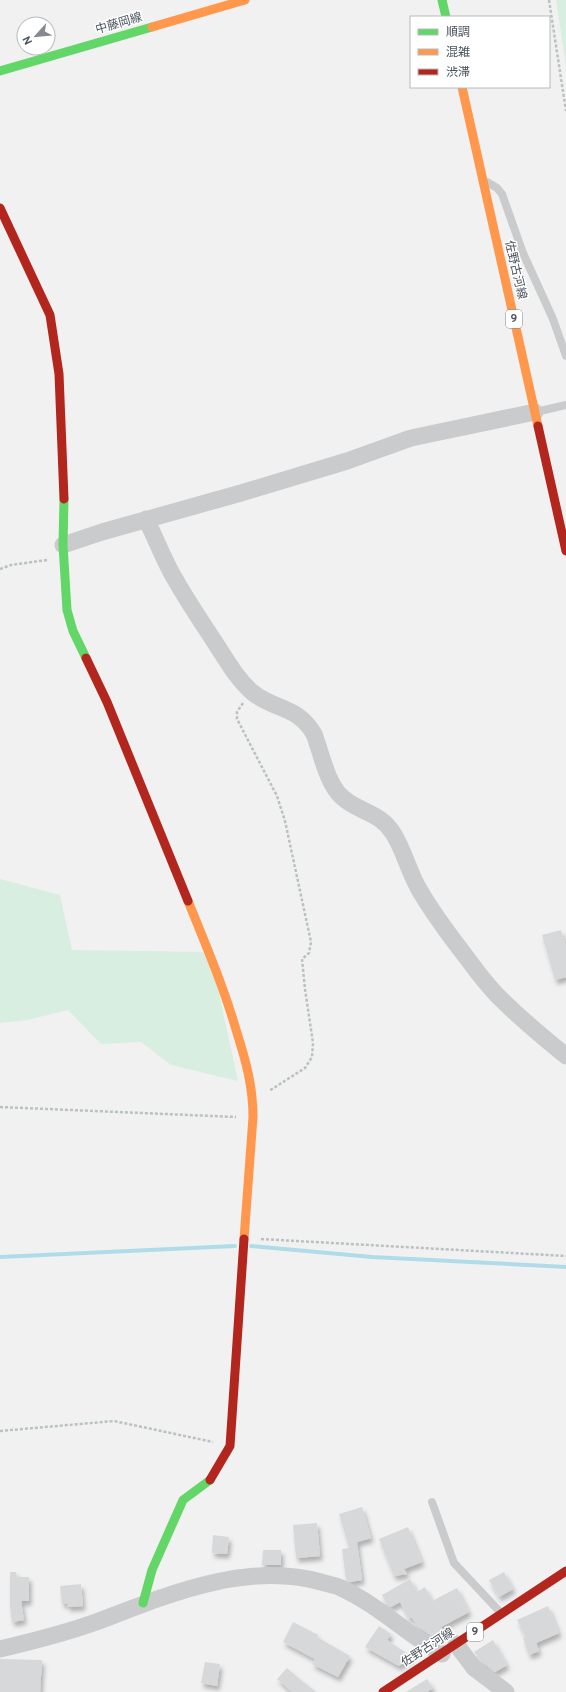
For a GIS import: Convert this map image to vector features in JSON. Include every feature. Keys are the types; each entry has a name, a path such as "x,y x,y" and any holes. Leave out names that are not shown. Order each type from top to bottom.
{"street":[{"name":"中藤岡線","path":"0,71 245,0"},
{"path":"442,0 446,16"},
{"name":"佐野古河線","path":"462,88 566,551"},
{"path":"0,208 50,315 59,374 64,478 64,552 67,610 73,631 109,708 226,995 249,1072 252,1097 253,1117 230,1446 209,1482 183,1500 152,1570 143,1603"},
{"path":"64,552 102,532 340,463 411,438 535,412"},
{"path":"146,519 171,571 192,608 238,677 261,699 292,711 310,726 335,789 342,797 370,812 387,824 398,843 419,890 438,921 484,980 519,1017 566,1056"},
{"name":"佐野古河線","path":"383,1692 566,1571"},
{"path":"0,1649 49,1638 99,1621 143,1603 202,1586 256,1575 302,1577 340,1588 393,1619 428,1646 449,1649 506,1692"}],"lane":[{"path":"483,180 497,188 502,194 523,253 553,319 566,356"},
{"path":"535,412 566,405"},
{"path":"432,1502 454,1562 502,1614"}],"path":[{"path":"549,0 566,111"},
{"path":"0,569 64,552"},
{"path":"252,1097 269,1091 305,1068 312,1057 313,1043 302,959 309,953 311,942 285,822 274,787 237,719 237,712 240,706 253,693"},
{"path":"0,1107 253,1117"},
{"path":"244,1238 566,1256"},
{"path":"0,1432 114,1421 230,1446"}],"green space":[{"path":"556,0 566,0 566,67"},
{"path":"0,879 60,895 72,950 210,952 238,1081 171,1065 141,1042 101,1044 68,1010 27,1020 0,1023"}],"building":[{"path":"561,930 566,947 566,977 555,980 542,935"},
{"path":"362,1507 371,1538 357,1542 362,1580 350,1582 346,1580 342,1549 349,1548 339,1514"},
{"path":"317,1523 320,1556 296,1558 293,1525"},
{"path":"408,1527 422,1562 404,1569 407,1574 394,1576 379,1539"},
{"path":"213,1535 229,1537 227,1554 212,1553"},
{"path":"263,1550 281,1550 281,1565 262,1565"},
{"path":"10,1572 16,1572 17,1577 29,1577 29,1601 21,1601 24,1620 12,1622 10,1606"},
{"path":"504,1572 513,1589 499,1597 489,1580"},
{"path":"410,1579 417,1592 425,1587 432,1601 457,1588 469,1612 441,1627 443,1630 432,1636 419,1627 411,1617 409,1619 400,1602 391,1607 386,1603 382,1595"},
{"path":"81,1584 83,1606 68,1607 67,1603 62,1604 60,1586"},
{"path":"548,1606 559,1633 536,1643 539,1651 529,1655 523,1638 526,1637 517,1620"},
{"path":"293,1622 318,1635 317,1637 350,1656 338,1677 312,1664 315,1659 283,1642"},
{"path":"379,1626 391,1634 387,1640 412,1657 399,1666 365,1647"},
{"path":"493,1640 507,1665 495,1672 481,1661 474,1652"},
{"path":"0,1659 42,1660 40,1692 0,1692"},
{"path":"205,1662 220,1664 217,1686 201,1683"},
{"path":"287,1668 316,1692 292,1692 277,1679"},
{"path":"427,1679 433,1688 427,1692 406,1692"}],"waterway":[{"path":"0,1257 235,1246"},
{"path":"251,1246 372,1257 566,1267"}],"traffic: fast":[{"path":"442,0 446,16"},
{"path":"0,71 152,27"},
{"path":"64,499 63,545 67,610 73,631 86,658"},
{"path":"143,1603 152,1570 183,1500 210,1480"}],"traffic: slow":[{"path":"152,27 245,0"},
{"path":"462,88 538,426"},
{"path":"188,901 232,1016 250,1085 253,1117 244,1239"}],"traffic: jam":[{"path":"0,208 50,315 59,374 64,499"},
{"path":"538,426 566,551"},
{"path":"86,658 107,702 188,901"},
{"path":"210,1480 230,1446 244,1239"},
{"path":"383,1692 566,1571"}]}
